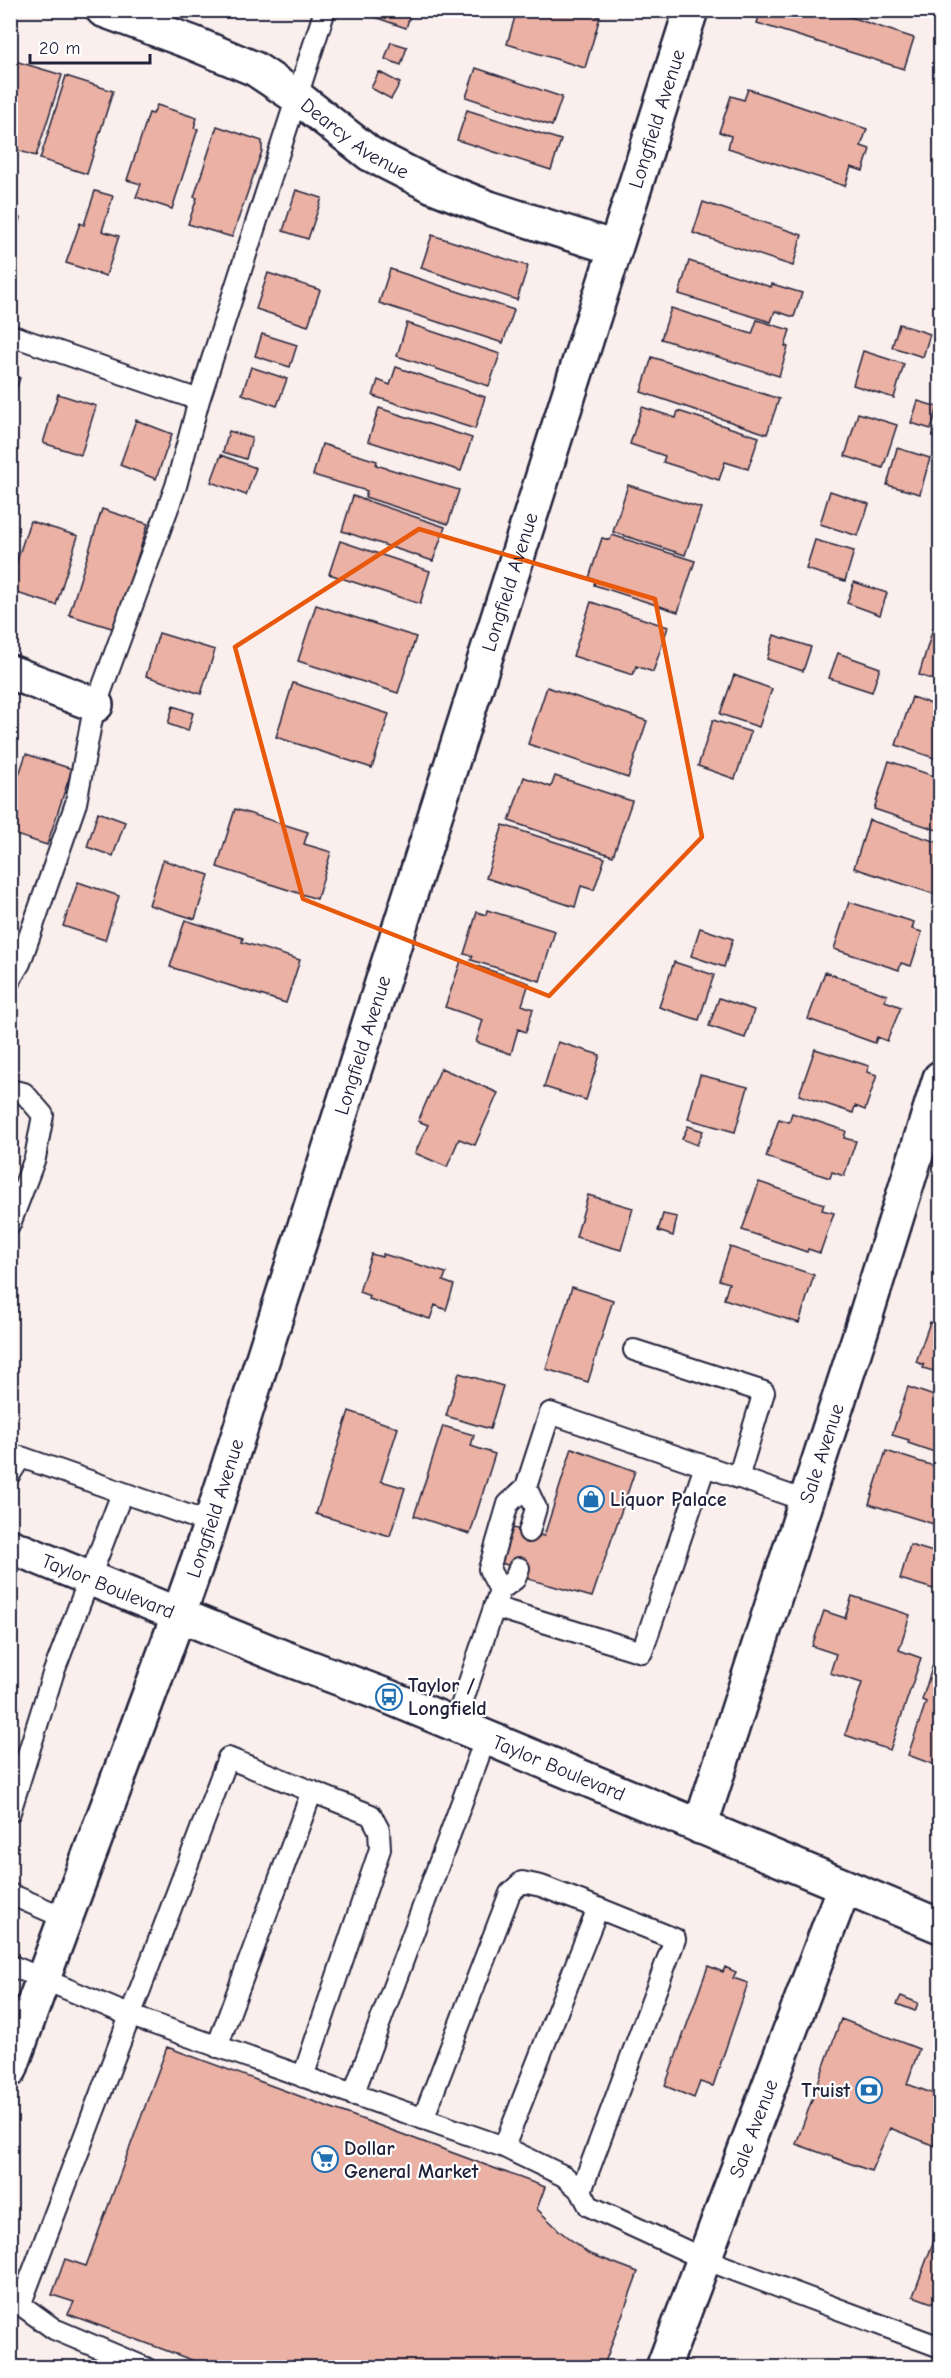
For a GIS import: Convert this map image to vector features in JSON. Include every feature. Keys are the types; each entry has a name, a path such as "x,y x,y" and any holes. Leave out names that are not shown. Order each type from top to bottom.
{"street":[{"name":"Dearcy Avenue","path":"104,10 255,69 297,97 370,154 433,186 489,208 615,248"},
{"name":"Longfield Avenue","path":"10,2070 65,1918 152,1692 210,1523 691,10"},
{"path":"10,672 96,705"},
{"name":"Sale Avenue","path":"700,1827 940,1078"},
{"name":"Taylor Boulevard","path":"10,1546 455,1724 940,1926"},
{"name":"Sale Avenue","path":"663,2367 844,1887"}],"lane":[{"path":"10,980 20,963 76,803 93,713 176,486 199,400 325,10"},
{"path":"10,335 199,400"},
{"path":"10,1090 24,1094 43,1115 35,1158 10,1224"},
{"path":"634,1350 765,1392 738,1478"},
{"path":"497,1599 489,1569 508,1503 526,1487 550,1413 806,1501"},
{"path":"10,1474 21,1457 210,1523"},
{"path":"497,1599 642,1652 705,1466"},
{"path":"526,1487 536,1508 529,1532"},
{"path":"10,1812 53,1674 122,1493"},
{"path":"455,1724 497,1599 514,1579 519,1568"},
{"path":"353,2095 486,1737"},
{"path":"146,2367 54,2329 16,2300 131,2016 228,1758 371,1815 379,1830 380,1849 303,2077"},
{"path":"217,2047 312,1791"},
{"path":"423,2119 510,1893 522,1882 541,1886 675,1939 581,2191"},
{"path":"10,1894 65,1918"},
{"path":"504,2147 598,1908"},
{"path":"10,1965 131,2016 504,2147 564,2176 581,2191 589,2206 704,2259 940,2347"}],"highlighted area":[{"path":"419,529 655,599 702,837 549,996 303,899 235,647"}],"building":[{"path":"360,10 412,10 406,28 360,12"},
{"path":"517,10 577,10 600,17 585,68 507,44"},
{"path":"761,10 829,10 914,38 904,69 757,23"},
{"path":"391,42 407,47 401,65 385,59"},
{"path":"15,61 62,75 36,156 10,148 10,76"},
{"path":"476,68 562,97 552,126 466,97"},
{"path":"379,72 400,83 391,99 371,88"},
{"path":"66,76 113,91 87,174 40,159"},
{"path":"748,89 867,129 861,146 870,149 863,171 851,167 845,186 728,148 731,136 719,132 731,96 744,100"},
{"path":"157,105 197,118 194,128 198,129 172,209 136,197 141,184 127,180 149,113 153,114"},
{"path":"467,110 561,140 551,170 457,140"},
{"path":"217,126 262,141 262,151 232,237 188,224 197,198 194,197"},
{"path":"296,190 322,198 308,239 283,231"},
{"path":"95,191 113,196 102,231 119,236 106,276 66,263 80,223 84,225"},
{"path":"703,202 802,235 793,266 693,233"},
{"path":"10,215 20,218 15,236 10,234"},
{"path":"432,235 528,266 517,300 421,268"},
{"path":"689,261 771,287 772,284 802,293 794,317 775,311 771,322 679,294"},
{"path":"390,269 514,310 503,343 379,303"},
{"path":"268,273 320,290 308,326 256,309"},
{"path":"671,308 752,334 757,320 790,330 785,346 788,347 779,376 661,339"},
{"path":"407,323 500,354 489,386 397,356"},
{"path":"899,324 930,334 923,357 892,347"},
{"path":"262,334 297,345 290,367 255,356"},
{"path":"863,351 904,364 894,398 853,385"},
{"path":"652,357 779,399 767,434 641,392"},
{"path":"251,367 287,379 277,406 242,394"},
{"path":"396,367 485,397 475,429 373,396 378,380 390,385"},
{"path":"10,375 20,378 10,408"},
{"path":"58,394 96,406 81,455 43,443"},
{"path":"918,401 938,407 931,429 911,423"},
{"path":"642,407 676,418 678,411 759,437 748,469 725,462 719,480 663,462 665,456 630,444"},
{"path":"379,408 472,438 461,471 368,441"},
{"path":"858,413 897,425 883,468 845,456"},
{"path":"136,420 172,434 156,479 120,465"},
{"path":"229,431 252,438 246,459 223,452"},
{"path":"322,444 377,461 376,465 459,490 448,524 365,497 367,491 313,475"},
{"path":"897,448 930,458 920,494 887,485"},
{"path":"221,455 256,468 246,495 211,482"},
{"path":"628,485 701,508 685,555 613,532"},
{"path":"830,491 869,504 858,536 820,524"},
{"path":"353,496 445,527 433,561 342,531"},
{"path":"102,509 148,524 115,629 69,615"},
{"path":"30,521 78,536 56,605 10,591 10,582"},
{"path":"612,535 695,561 678,612 594,585 595,580 589,578 602,538 610,540"},
{"path":"815,540 854,551 845,581 806,569"},
{"path":"340,541 430,571 420,604 329,574"},
{"path":"854,582 887,593 880,615 847,603"},
{"path":"591,602 668,627 653,672 636,666 633,675 573,656"},
{"path":"316,605 416,637 398,693 298,661"},
{"path":"933,628 940,630 940,682 919,675"},
{"path":"159,633 215,650 201,694 146,676"},
{"path":"774,635 811,647 803,671 767,659"},
{"path":"838,653 880,668 872,692 829,678"},
{"path":"734,675 772,689 759,727 720,714"},
{"path":"293,683 389,714 372,768 276,737"},
{"path":"547,687 647,721 628,778 528,744"},
{"path":"912,697 940,707 940,760 896,745"},
{"path":"173,706 193,713 188,731 168,724"},
{"path":"713,720 751,732 735,779 698,766"},
{"path":"26,754 72,769 47,845 10,833 10,801"},
{"path":"889,761 940,778 940,831 874,809"},
{"path":"555,776 632,801 613,856 509,821 524,777 551,787"},
{"path":"235,809 308,832 304,844 331,852 317,899 217,867"},
{"path":"98,812 125,822 113,856 87,847"},
{"path":"869,820 940,843 940,874 934,894 854,868"},
{"path":"503,825 605,858 594,890 581,886 575,907 486,878"},
{"path":"163,860 209,875 195,919 149,905"},
{"path":"78,882 119,896 105,940 63,926"},
{"path":"849,902 914,922 912,929 922,932 911,966 901,963 899,970 834,949"},
{"path":"487,910 555,931 540,981 471,960 473,956 464,954 477,912 486,915"},
{"path":"185,920 243,938 242,942 300,960 286,1003 170,967"},
{"path":"700,928 733,939 724,967 691,956"},
{"path":"461,961 529,983 522,1005 533,1009 526,1032 518,1029 511,1054 476,1042 483,1020 445,1007"},
{"path":"674,962 714,975 699,1020 659,1007"},
{"path":"825,972 887,995 885,1001 901,1007 887,1041 877,1037 875,1043 808,1019"},
{"path":"719,998 754,1010 745,1038 709,1026"},
{"path":"558,1042 600,1055 586,1100 544,1087"},
{"path":"815,1049 869,1066 867,1072 877,1075 865,1110 855,1106 853,1113 799,1095"},
{"path":"441,1068 498,1093 475,1145 459,1139 447,1167 415,1153 428,1125 418,1121"},
{"path":"700,1075 748,1087 735,1132 688,1119"},
{"path":"792,1113 846,1131 844,1138 856,1141 844,1176 832,1172 830,1178 766,1157 779,1119 789,1122"},
{"path":"688,1126 703,1131 697,1145 682,1139"},
{"path":"759,1182 824,1204 822,1210 834,1213 820,1253 808,1249 807,1252 742,1230"},
{"path":"588,1195 633,1208 621,1250 576,1237"},
{"path":"663,1214 677,1217 673,1236 658,1231"},
{"path":"730,1247 814,1275 799,1323 724,1299 729,1283 719,1280"},
{"path":"371,1254 382,1257 383,1254 446,1273 443,1281 454,1285 446,1310 435,1305 430,1319 369,1299 370,1296 359,1292"},
{"path":"572,1287 613,1300 588,1382 546,1369"},
{"path":"940,1321 940,1373 923,1368 924,1365 916,1362 930,1322 937,1325"},
{"path":"459,1373 503,1386 490,1429 446,1416"},
{"path":"908,1387 940,1398 940,1454 892,1435"},
{"path":"349,1411 398,1428 381,1481 405,1488 390,1536 316,1514"},
{"path":"443,1426 474,1435 471,1446 495,1454 470,1534 414,1516"},
{"name":"Liquor Palace","path":"572,1448 635,1471 592,1597 528,1579 529,1572 501,1563 513,1528 544,1536"},
{"path":"886,1451 940,1468 940,1526 869,1504"},
{"path":"910,1545 940,1554 940,1591 900,1579"},
{"path":"852,1596 910,1615 899,1650 921,1658 890,1750 845,1735 862,1683 830,1673 836,1654 812,1646 824,1611 845,1618"},
{"path":"940,1642 940,1767 908,1755 926,1702 922,1700"},
{"path":"10,1692 17,1695 15,1704 19,1706 10,1728"},
{"path":"708,1966 723,1972 725,1967 736,1972 733,1978 748,1983 713,2086 700,2082 694,2098 665,2086"},
{"path":"901,1996 918,2003 915,2011 897,2004"},
{"name":"Truist","path":"841,2019 919,2049 907,2084 940,2096 940,2148 890,2128 871,2171 796,2144"},
{"path":"167,2047 545,2187 537,2209 561,2232 588,2253 638,2272 603,2368 213,2368 68,2314 74,2302 52,2295 65,2259 86,2266"},
{"path":"940,2224 940,2306 913,2296"}],"place":[{"name":"Liquor Palace","path":"591,1499"},
{"name":"Taylor / Longfield","path":"389,1697"},
{"name":"Truist","path":"869,2090"},
{"name":"Dollar General Market","path":"325,2159"}]}
